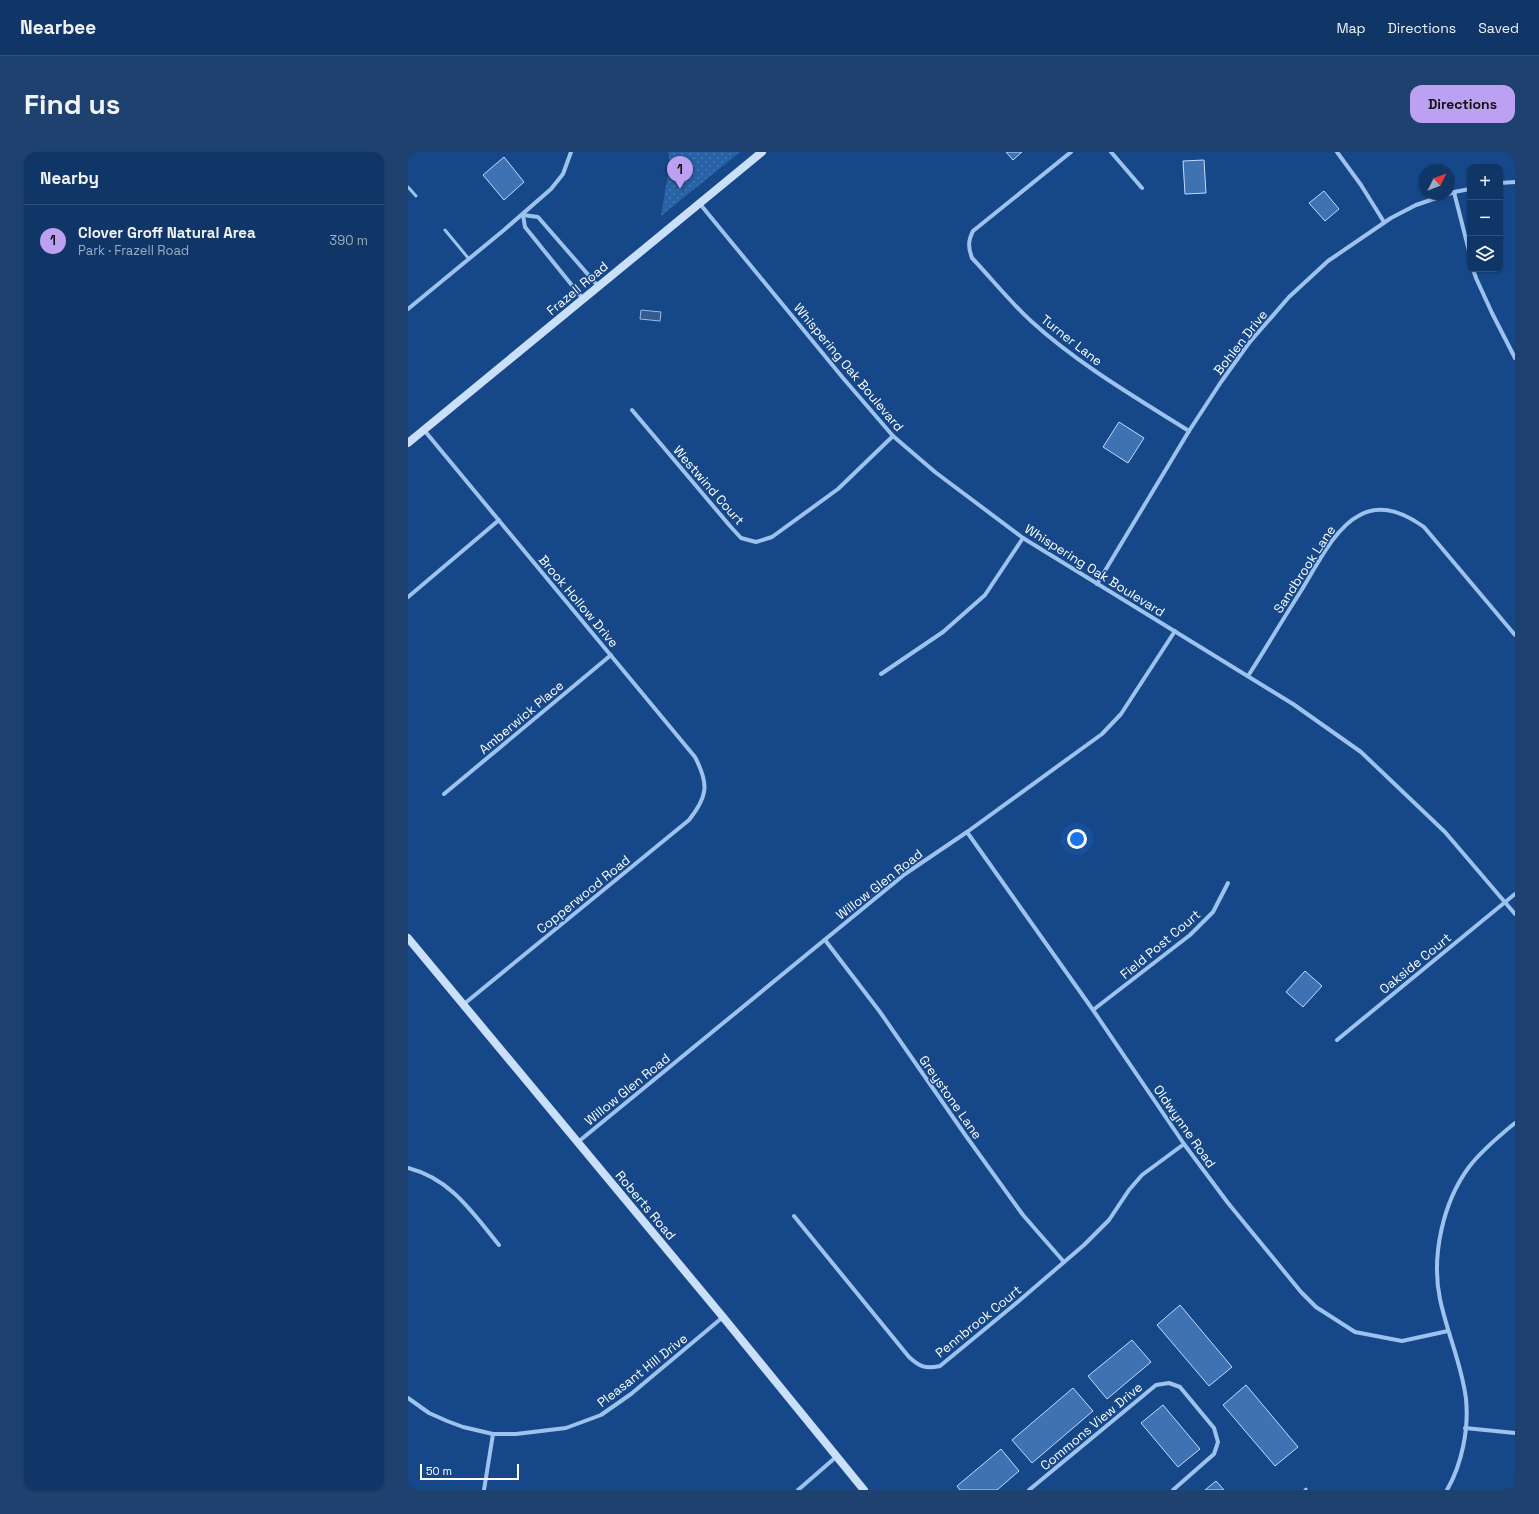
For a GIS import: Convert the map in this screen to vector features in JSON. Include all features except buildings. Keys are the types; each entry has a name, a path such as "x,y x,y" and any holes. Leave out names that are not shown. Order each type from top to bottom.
{"main road":[{"name":"Frazell Road","path":"408,443 762,152"},
{"name":"Roberts Road","path":"408,938 723,1317 864,1490"}],"street":[{"path":"408,309 523,215 551,189 563,174 571,152"},
{"name":"Turner Lane","path":"1071,152 974,231 969,240 969,249 972,258 1030,320 1074,356 1189,431"},
{"path":"1111,152 1142,188"},
{"path":"1336,152 1361,185 1384,222"},
{"path":"1503,183 1515,182"},
{"name":"Bohlen Drive","path":"1455,192 1467,190"},
{"path":"1455,196 1467,243"},
{"name":"Bohlen Drive","path":"1097,584 1189,431 1249,343 1289,297 1328,261 1384,222 1416,205 1431,200"},
{"name":"Whispering Oak Boulevard","path":"699,203 838,372 893,436 935,472 1023,538 1293,704 1361,752 1445,832 1515,914"},
{"path":"523,215 538,217 598,286"},
{"path":"523,215 525,228 583,299"},
{"path":"1475,272 1492,313 1515,358"},
{"name":"Westwind Court","path":"632,410 741,538 756,542 772,537 838,489 893,436"},
{"name":"Brook Hollow Drive","path":"424,430 695,757 703,773 704,791"},
{"name":"Sandbrook Lane","path":"1248,676 1331,542 1349,521 1361,514 1374,511 1387,510 1401,513 1413,518 1424,527 1515,635"},
{"path":"408,596 499,520"},
{"path":"881,674 943,632 985,595 1023,538"},
{"name":"Willow Glen Road","path":"578,1142 905,874 967,832 1102,734 1121,714 1174,631"},
{"name":"Amberwick Place","path":"444,794 611,655"},
{"name":"Copperwood Road","path":"464,1004 688,820 699,807 704,791"},
{"name":"Oldwynne Road","path":"967,832 1093,1010 1184,1144 1228,1203 1301,1292 1316,1307 1355,1332 1402,1341 1448,1331"},
{"name":"Field Post Court","path":"1093,1010 1190,935 1213,912 1228,883"},
{"path":"1505,902 1515,894"},
{"name":"Oakside Court","path":"1337,1040 1505,902"},
{"name":"Greystone Lane","path":"826,940 880,1012 966,1136 1023,1214 1064,1262"},
{"path":"1447,1490 1460,1461 1465,1428 1466,1400 1460,1371 1440,1298 1436,1262 1440,1230 1453,1194 1469,1167 1495,1139 1515,1123"},
{"name":"Pennbrook Court","path":"794,1216 909,1358 918,1365 928,1368 940,1366 1064,1262 1109,1220 1129,1190 1142,1175 1184,1144"},
{"path":"408,1168 424,1172 439,1180 450,1189 463,1200 499,1245"},
{"name":"Pleasant Hill Drive","path":"408,1398 429,1413 447,1421 463,1427 493,1434 516,1434 566,1428 601,1415 631,1394 723,1317"},
{"name":"Commons View Drive","path":"1029,1490 1156,1385 1169,1383 1180,1387 1214,1428 1218,1442 1214,1454 1172,1490"},
{"path":"1465,1428 1515,1433"},
{"path":"484,1490 493,1434"},
{"path":"798,1490 836,1457"}],"lane":[{"path":"408,188 416,196"},
{"path":"445,230 469,259"}],"shaded area":[{"path":"668,152 740,152 661,216 670,162"},
{"path":"641,310 661,312 660,321 640,319"}],"place":[{"name":"Clover Groff Natural Area","path":"680,189"}]}
